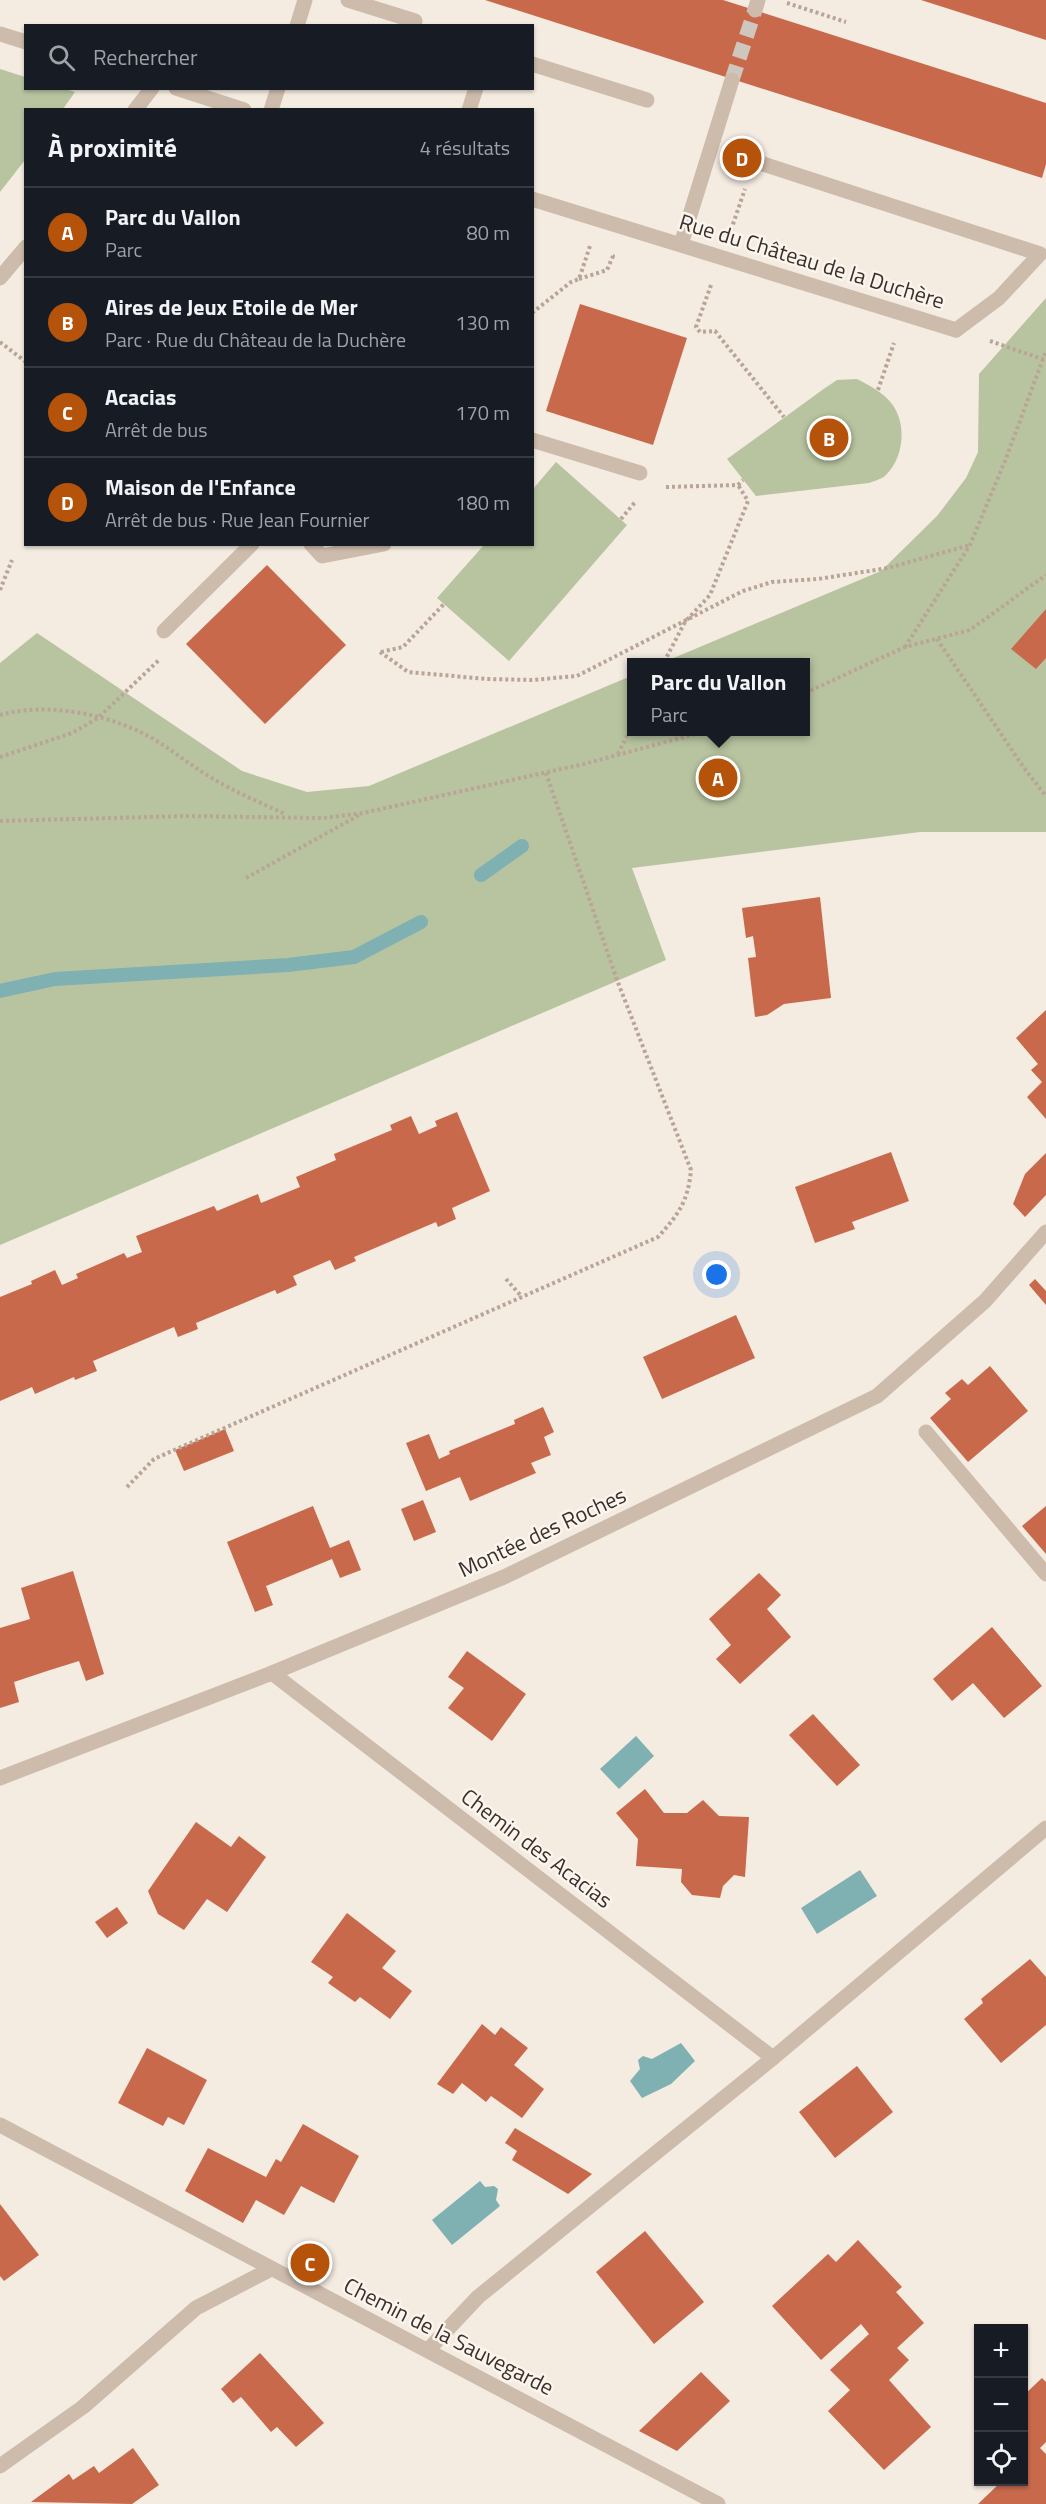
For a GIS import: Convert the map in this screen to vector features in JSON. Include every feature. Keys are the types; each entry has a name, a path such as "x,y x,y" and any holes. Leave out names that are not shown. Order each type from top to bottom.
{"street":[{"path":"298,24 305,0"},
{"path":"348,0 415,21"},
{"path":"0,34 24,41"},
{"path":"534,65 647,100"},
{"path":"681,244 732,80"},
{"path":"137,108 150,90"},
{"path":"182,90 238,108"},
{"path":"272,108 277,90"},
{"path":"471,108 475,90"},
{"name":"Rue du Château de la Duchère","path":"534,200 956,330 999,298 1040,254 754,161"},
{"path":"0,278 24,249"},
{"path":"534,441 640,473"},
{"path":"164,631 250,546"},
{"path":"313,546 322,556 374,546"},
{"name":"Montée des Roches","path":"0,1778 272,1673 504,1578 877,1396 985,1301 1046,1232"},
{"path":"926,1432 1046,1574"},
{"name":"Chemin des Acacias","path":"272,1673 773,2058"},
{"path":"428,2350 478,2297 773,2058 1046,1828"},
{"name":"Chemin de la Sauvegarde","path":"0,2125 718,2504"},
{"path":"0,2466 83,2407 196,2308 271,2269"}],"path":[{"path":"777,0 846,22"},
{"path":"739,210 696,327 700,332 715,331 784,417"},
{"path":"579,279 589,249"},
{"path":"534,310 571,282 607,270 613,256"},
{"path":"878,390 903,313"},
{"path":"956,330 1045,359"},
{"path":"0,342 24,360"},
{"path":"905,647 970,545 1045,359 1046,351"},
{"path":"658,486 738,485 743,480"},
{"path":"667,658 685,622 710,595 748,501 738,485"},
{"path":"444,604 403,647 380,652 408,672 487,679 532,680 577,676 743,591 772,582 818,579 888,568 970,545"},
{"path":"0,590 12,560"},
{"path":"810,691 905,647 970,630 1046,575"},
{"path":"0,757 63,737 98,718 165,655 164,631"},
{"path":"938,639 1024,768 1046,796"},
{"path":"0,715 19,709 38,710 98,718 138,731 226,786 288,816"},
{"path":"617,755 627,736"},
{"path":"0,821 288,816 323,818 363,813 546,773 688,736"},
{"path":"127,1487 154,1459 658,1238 676,1216 688,1194 691,1170 617,980 546,773"},
{"path":"246,878 363,813"},
{"path":"506,1279 522,1297"}],"green space":[{"path":"0,69 24,77 24,90 75,92 64,108 24,108 24,161 0,192"},
{"path":"1046,298 1046,832 920,832 632,868 666,960 0,1245 0,663 37,633 242,771 307,792 369,786 627,678 627,736 810,736 810,658 674,658 881,571 937,516 966,478 978,452 979,374"},
{"path":"857,379 885,396 897,412 900,421 900,450 892,468 886,475 869,483 756,496 727,459 837,380"},
{"path":"556,462 627,525 509,661 437,598 483,546 534,546 534,488"}],"water":[{"path":"636,1736 654,1756 619,1789 600,1769"},
{"path":"860,1870 877,1896 817,1934 801,1908"},
{"path":"681,2043 695,2061 671,2084 642,2098 630,2081 640,2069 638,2060 643,2056 652,2059"},
{"path":"480,2181 485,2187 494,2186 498,2189 496,2200 500,2206 452,2245 432,2220"}],"building":[{"path":"485,0 723,0 1046,103 1046,164 1042,178"},
{"path":"921,0 1046,0 1046,40"},
{"path":"580,304 687,338 653,445 546,411"},
{"path":"267,565 346,645 265,724 186,644"},
{"path":"1046,609 1046,658 1036,669 1011,649"},
{"path":"820,897 831,998 784,1004 767,1015 755,1017 748,958 756,957 753,936 746,938 742,908"},
{"path":"1046,1010 1046,1119 1027,1097 1042,1082 1031,1070 1038,1064 1016,1038"},
{"path":"457,1112 490,1191 452,1208 456,1219 438,1227 436,1222 354,1257 356,1261 335,1270 330,1260 293,1276 297,1285 277,1294 275,1290 196,1323 198,1329 178,1337 174,1327 93,1361 97,1371 75,1380 74,1377 35,1394 32,1387 0,1401 0,1297 32,1284 31,1281 55,1270 62,1285 78,1278 76,1274 124,1253 127,1258 142,1252 136,1236 214,1206 217,1211 258,1194 261,1203 300,1187 296,1177 336,1160 334,1154 392,1130 390,1125 411,1116 419,1134 437,1126 435,1121"},
{"path":"891,1152 909,1201 852,1222 855,1229 815,1243 795,1187"},
{"path":"1046,1153 1046,1195 1025,1217 1013,1204 1025,1174"},
{"path":"1035,1279 1046,1291 1046,1305 1029,1285"},
{"path":"736,1315 755,1358 662,1399 643,1357"},
{"path":"990,1366 1028,1411 968,1462 930,1418 951,1399 945,1393 962,1379 968,1385"},
{"path":"543,1407 554,1432 544,1437 551,1455 531,1463 536,1473 470,1501 460,1477 426,1491 406,1443 429,1434 439,1459 450,1454 449,1451 515,1424 514,1420"},
{"path":"225,1429 234,1451 184,1471 175,1450"},
{"path":"423,1500 436,1532 414,1541 401,1509"},
{"path":"313,1506 330,1548 349,1540 361,1570 340,1578 332,1559 266,1586 273,1605 255,1612 227,1542"},
{"path":"1046,1506 1046,1554 1022,1526"},
{"path":"73,1571 104,1674 86,1681 79,1661 47,1671 14,1682 19,1702 0,1708 0,1628 30,1619 21,1588"},
{"path":"759,1573 781,1595 767,1609 791,1637 740,1684 716,1659 731,1645 709,1619"},
{"path":"992,1627 1042,1686 1004,1718 973,1683 952,1701 933,1679"},
{"path":"467,1651 526,1694 492,1741 448,1708 464,1688 448,1677"},
{"path":"813,1714 860,1765 837,1786 789,1735"},
{"path":"645,1789 664,1813 687,1813 703,1800 719,1816 749,1817 745,1877 734,1875 723,1886 720,1898 692,1895 681,1882 682,1869 636,1866 638,1839 616,1813"},
{"path":"196,1822 231,1847 239,1836 266,1857 227,1912 207,1899 184,1930 158,1914 148,1891"},
{"path":"117,1907 128,1923 107,1938 95,1922"},
{"path":"347,1913 396,1951 382,1968 412,1991 390,2019 360,1997 355,2002 328,1983 333,1977 311,1962"},
{"path":"1030,1959 1046,1977 1046,2025 1001,2063 964,2019 983,2003 981,1999"},
{"path":"482,2024 495,2035 501,2027 528,2048 514,2065 544,2089 522,2118 491,2096 486,2102 462,2083 453,2094 437,2084"},
{"path":"147,2048 207,2080 184,2125 168,2117 163,2126 118,2103"},
{"path":"857,2066 893,2112 835,2158 799,2112"},
{"path":"303,2124 359,2156 334,2203 301,2186 284,2215 256,2200 243,2223 185,2191 208,2148 266,2177 276,2159 281,2162"},
{"path":"515,2128 592,2174 568,2194 512,2160 517,2151 505,2143"},
{"path":"0,2204 39,2255 4,2281 0,2276"},
{"path":"645,2231 704,2302 654,2344 596,2272"},
{"path":"858,2240 902,2287 896,2292 924,2323 897,2348 909,2360 889,2380 931,2427 884,2470 828,2411 850,2390 830,2370 869,2334 861,2324 821,2360 772,2306 828,2254 836,2262"},
{"path":"260,2353 324,2423 296,2447 277,2427 271,2432 241,2397 233,2403 221,2389"},
{"path":"701,2372 730,2401 677,2451 639,2431"},
{"path":"1042,2378 1046,2382 1046,2442 1040,2448 1046,2454 1046,2504 978,2504 997,2486 1028,2486 1028,2391"},
{"path":"133,2448 159,2485 132,2504 31,2502 69,2474 73,2480 94,2466 99,2473"}],"waterway":[{"path":"481,875 522,846"},
{"path":"0,991 55,979 288,965 354,957 421,922"}],"tunnel":[{"path":"732,80 755,10"}],"place":[{"name":"Maison de l'Enfance","path":"742,158"},
{"name":"Aires de Jeux Etoile de Mer","path":"829,438"},
{"name":"Parc du Vallon","path":"718,778"},
{"name":"Acacias","path":"310,2263"}]}
